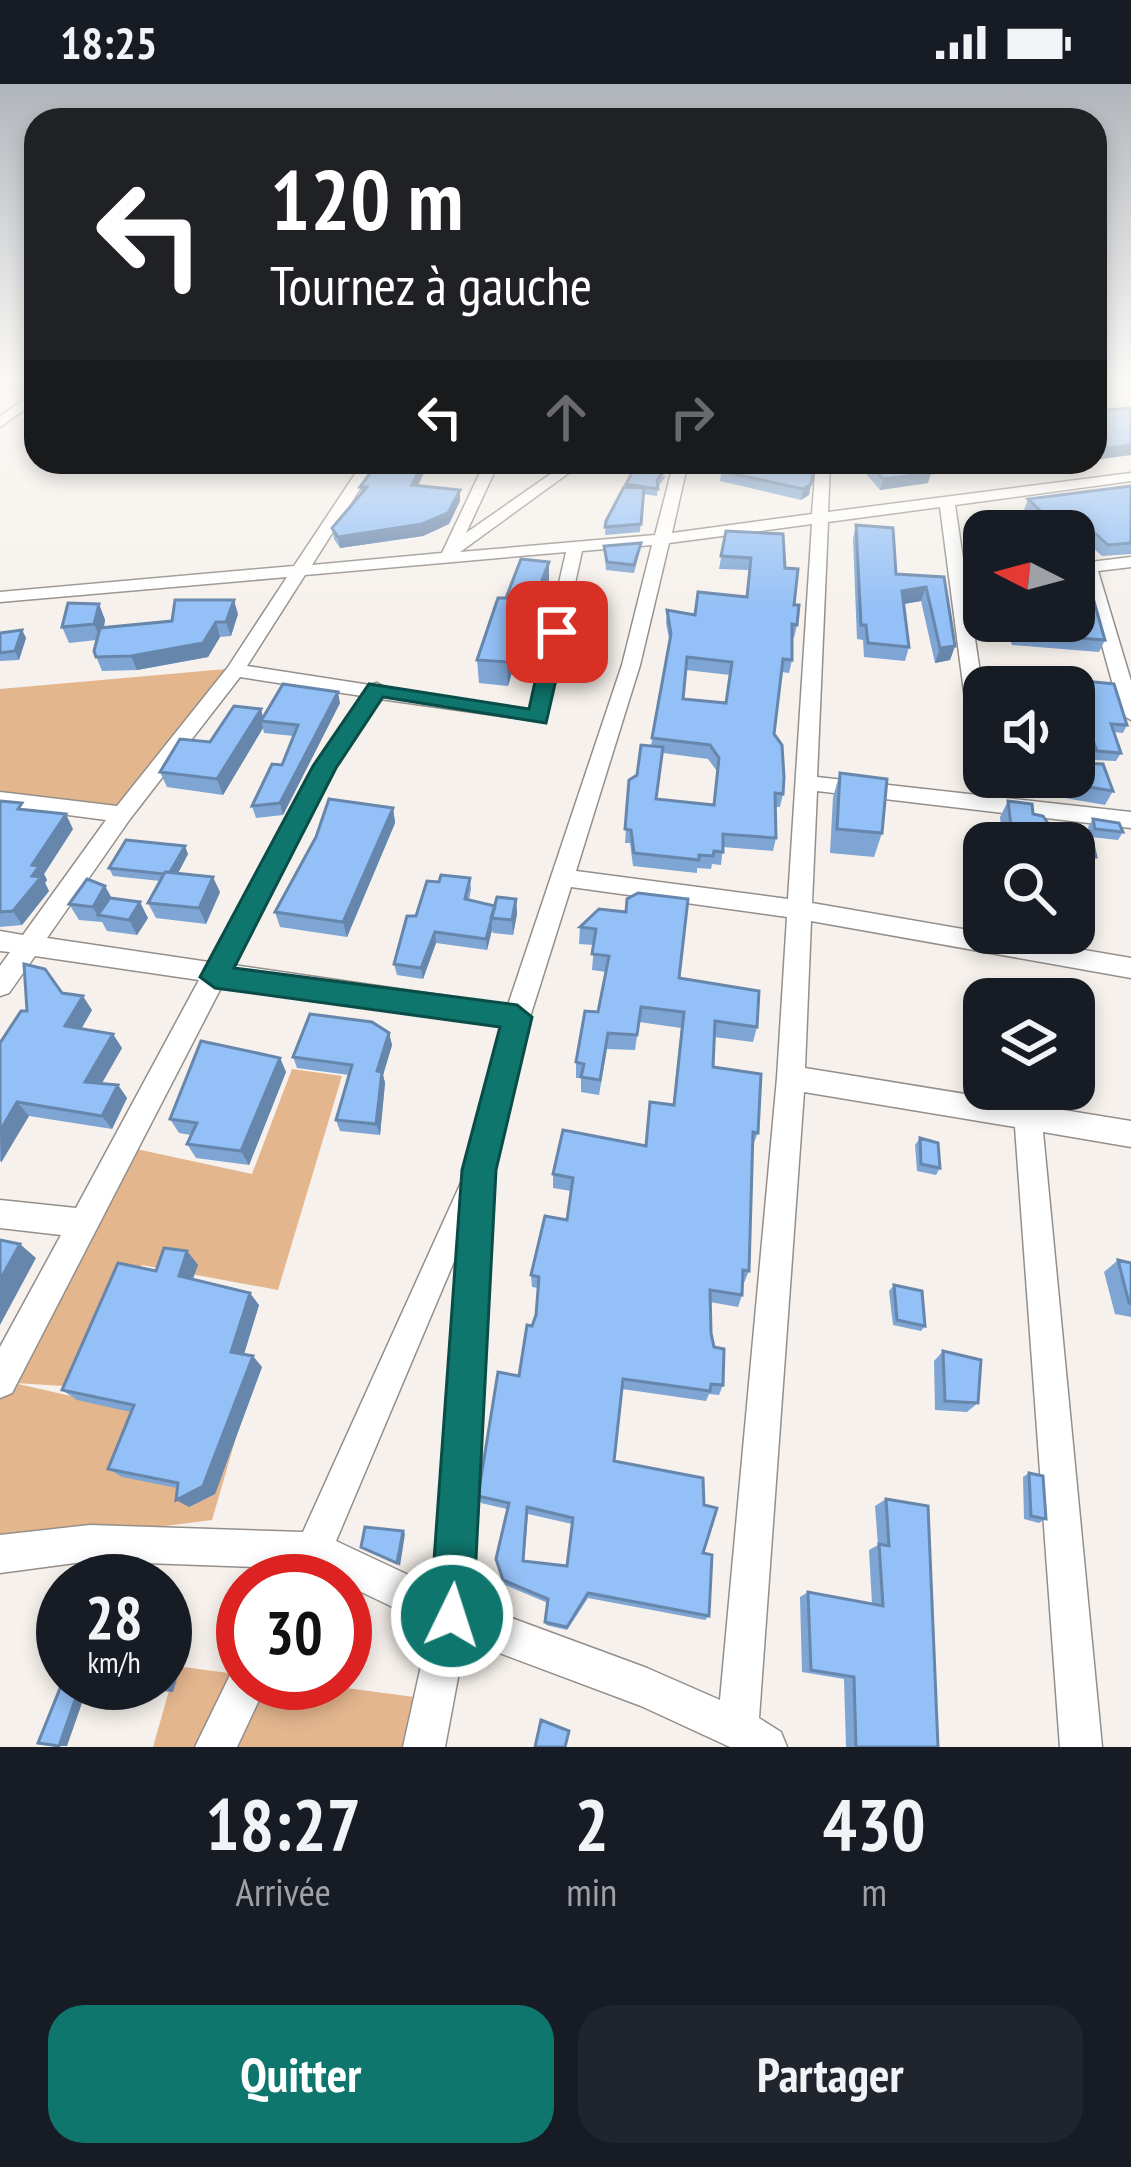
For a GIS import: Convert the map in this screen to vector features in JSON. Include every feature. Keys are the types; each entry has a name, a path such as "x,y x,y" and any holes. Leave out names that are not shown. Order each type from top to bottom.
{"street":[{"path":"0,986 122,814 235,670 362,474"},
{"path":"448,554 486,474"},
{"path":"448,554 560,474"},
{"path":"313,1554 479,1170 517,1017 631,664 678,474"},
{"path":"372,1588 647,1688 752,1738 822,474"},
{"path":"0,597 660,538 1131,477"},
{"path":"946,503 971,666"},
{"path":"235,670 538,718 575,547"},
{"path":"1095,567 1131,562"},
{"path":"1095,607 1131,714"},
{"path":"0,1381 325,766 377,689"},
{"path":"806,783 1131,820"},
{"path":"988,798 989,806"},
{"path":"0,799 122,814"},
{"path":"565,878 800,910 1131,968"},
{"path":"0,941 215,977 517,1017"},
{"path":"791,1078 1131,1133"},
{"path":"1028,1118 1081,1747"},
{"path":"424,1747 452,1616 479,1170"},
{"path":"0,1214 82,1223"},
{"path":"0,1554 90,1544 216,1557"},
{"path":"216,1747 234,1710"}],"shaded area":[{"path":"226,669 116,808 0,794 0,689"},
{"path":"292,1069 342,1076 278,1290 142,1265 80,1387 14,1383 237,1434 212,1520 0,1547 0,1389 127,1147 252,1174"},
{"path":"192,1668 216,1671 216,1710 372,1710 372,1691 437,1700 430,1747 153,1747 164,1710 192,1710"}],"building":[{"path":"369,474 417,474 412,485 460,490 448,513 422,524 338,537 332,528 367,487 360,487"},
{"path":"631,474 662,474 658,489 626,484"},
{"path":"735,474 813,474 811,484 803,489"},
{"path":"879,474 923,474 883,479"},
{"path":"1131,486 1131,543 1108,545 1095,534 1095,510 1040,510 1028,499"},
{"path":"624,487 644,488 641,524 605,527 606,521"},
{"path":"856,525 893,528 896,574 944,577 955,646 940,648 926,587 902,591 909,647 868,643 866,625 861,625"},
{"path":"726,531 783,534 785,568 798,569 792,660 783,659 774,734 782,745 784,777 783,794 775,793 776,838 723,834 723,852 699,855 699,860 634,853 631,830 625,829 629,780 637,775 641,745 663,747 656,799 714,805 719,758 710,745 652,738 671,634 667,610 695,615 698,592 747,597 751,558 721,556","holes":["687,657 732,662 726,703 683,699"]},
{"path":"641,543 634,565 607,562 604,546"},
{"path":"521,559 549,562 531,609 524,609 507,662 477,660 498,598 506,598"},
{"path":"175,600 234,600 226,622 216,622 203,643 96,657 100,628 172,621"},
{"path":"68,603 99,604 94,624 62,627"},
{"path":"1095,605 1105,640 1095,639"},
{"path":"22,630 15,651 0,653 0,633"},
{"path":"1095,682 1114,684 1127,725 1111,724 1121,753 1097,751"},
{"path":"283,684 338,692 280,803 252,806 272,764 282,765 298,725 261,721"},
{"path":"234,706 261,709 217,779 160,772 180,739 210,742"},
{"path":"1095,764 1103,764 1113,791 1095,788"},
{"path":"840,773 887,779 882,833 837,829"},
{"path":"329,799 393,808 343,922 275,912 316,837"},
{"path":"0,801 22,803 18,809 66,814 32,865 39,866 32,876 41,877 13,911 0,912"},
{"path":"1008,801 1032,804 1033,814 1047,822 1010,822"},
{"path":"1094,822 1119,823 1123,832 1095,829"},
{"path":"126,840 185,846 170,872 164,874 109,868"},
{"path":"165,872 213,877 199,908 148,903"},
{"path":"441,875 470,878 465,899 495,906 486,939 435,932 421,968 394,964 407,916 416,916 427,881 439,882"},
{"path":"87,879 105,886 93,907 69,904"},
{"path":"638,893 688,899 679,978 759,991 757,1027 715,1021 713,1067 761,1074 758,1133 753,1132 749,1271 743,1270 742,1295 710,1290 714,1347 724,1349 723,1385 711,1384 710,1391 623,1379 614,1461 703,1478 704,1505 717,1508 703,1553 712,1555 709,1616 588,1593 567,1627 545,1622 548,1599 503,1580 496,1559 509,1503 478,1496 498,1372 519,1376 527,1325 532,1326 536,1315 539,1277 531,1275 545,1216 567,1220 573,1178 553,1174 563,1130 646,1146 650,1102 674,1105 684,1012 641,1007 637,1035 608,1033 600,1080 581,1077 584,1064 576,1062 585,1011 598,1012 609,956 592,954 596,929 580,927 599,909 626,912 627,899","holes":["527,1507 573,1518 567,1566 523,1561"]},
{"path":"497,897 516,899 512,920 491,918"},
{"path":"110,898 140,902 129,920 98,915"},
{"path":"24,964 45,969 62,993 83,996 65,1026 113,1034 85,1082 118,1085 102,1116 17,1102 0,1131 0,1043 21,1011 27,1011"},
{"path":"310,1014 372,1022 389,1033 377,1071 382,1072 376,1124 336,1120 352,1065 293,1057"},
{"path":"201,1041 280,1058 241,1151 187,1144 197,1123 170,1119"},
{"path":"920,1138 938,1143 940,1168 921,1164"},
{"path":"0,1240 20,1244 0,1280"},
{"path":"164,1248 187,1251 179,1276 250,1293 231,1352 253,1356 203,1486 176,1500 178,1483 108,1469 134,1405 62,1390 118,1263 156,1271"},
{"path":"1118,1260 1131,1263 1131,1304 1129,1303"},
{"path":"894,1285 922,1291 925,1326 897,1320"},
{"path":"943,1351 981,1360 978,1403 945,1401"},
{"path":"1029,1473 1043,1476 1046,1519 1031,1516"},
{"path":"886,1499 928,1506 938,1747 856,1747 854,1677 811,1670 808,1592 883,1606 879,1544 889,1546"},
{"path":"365,1527 403,1531 397,1563 361,1547"},
{"path":"51,1710 72,1710 59,1746 38,1743"},
{"path":"541,1720 569,1731 565,1747 535,1747"}],"route":[{"path":"452,1616 479,1170 517,1017 215,977 325,766 377,689 538,718 557,632"}]}
